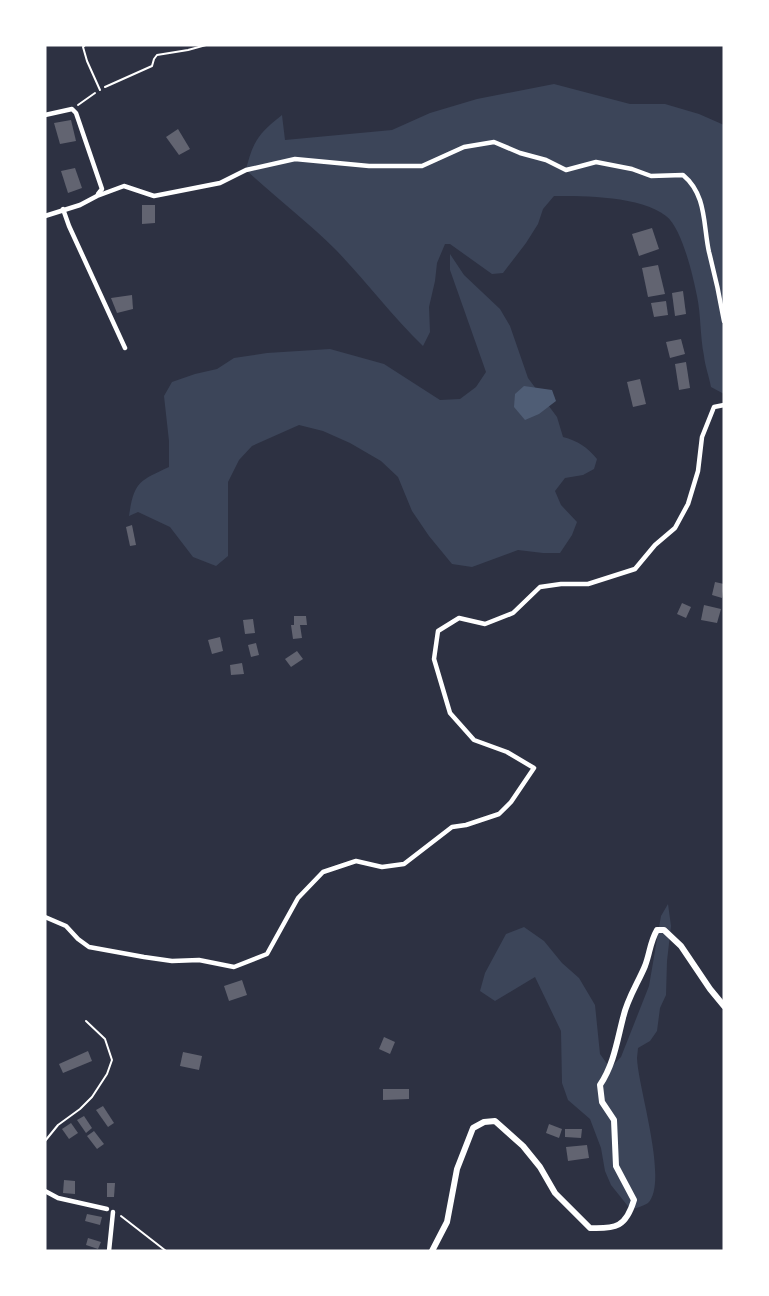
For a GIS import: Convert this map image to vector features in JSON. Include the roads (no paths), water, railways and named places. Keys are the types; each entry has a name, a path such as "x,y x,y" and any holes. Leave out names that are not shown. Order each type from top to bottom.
{"street":[{"path":"45,115 72,109 76,113 102,189 97,196"},
{"path":"45,216 80,205 123,186 154,196 220,183 246,170 295,159 369,166 422,166 464,147 494,142 520,153 546,160 566,170 596,162 632,169 651,176 683,175 693,183 704,208 709,252 717,280 724,321"},
{"path":"63,209 124,348"},
{"path":"45,917 66,926 78,939 89,946 172,961 200,960 234,967 267,954 298,898 323,872 356,861 382,867 404,864 452,827 499,814 511,802 534,768 507,752 474,740 450,713 434,659 438,631 459,618 485,624 513,613 540,587 588,584 635,569 655,544 675,528 688,504 698,471 702,437 714,407 724,405"},
{"path":"432,1251 447,1222 457,1169 473,1128 484,1122 495,1121 523,1146 540,1167 555,1193 590,1228 610,1228 630,1215 634,1200 616,1166 614,1120 602,1102 600,1085 614,1057 628,1002 642,974 651,940 657,930 664,930 681,946 724,1006"},
{"path":"45,1191 58,1198 107,1209"},
{"path":"109,1251 113,1212"}],"lane":[{"path":"86,45 83,47 87,61 100,90"}]}
